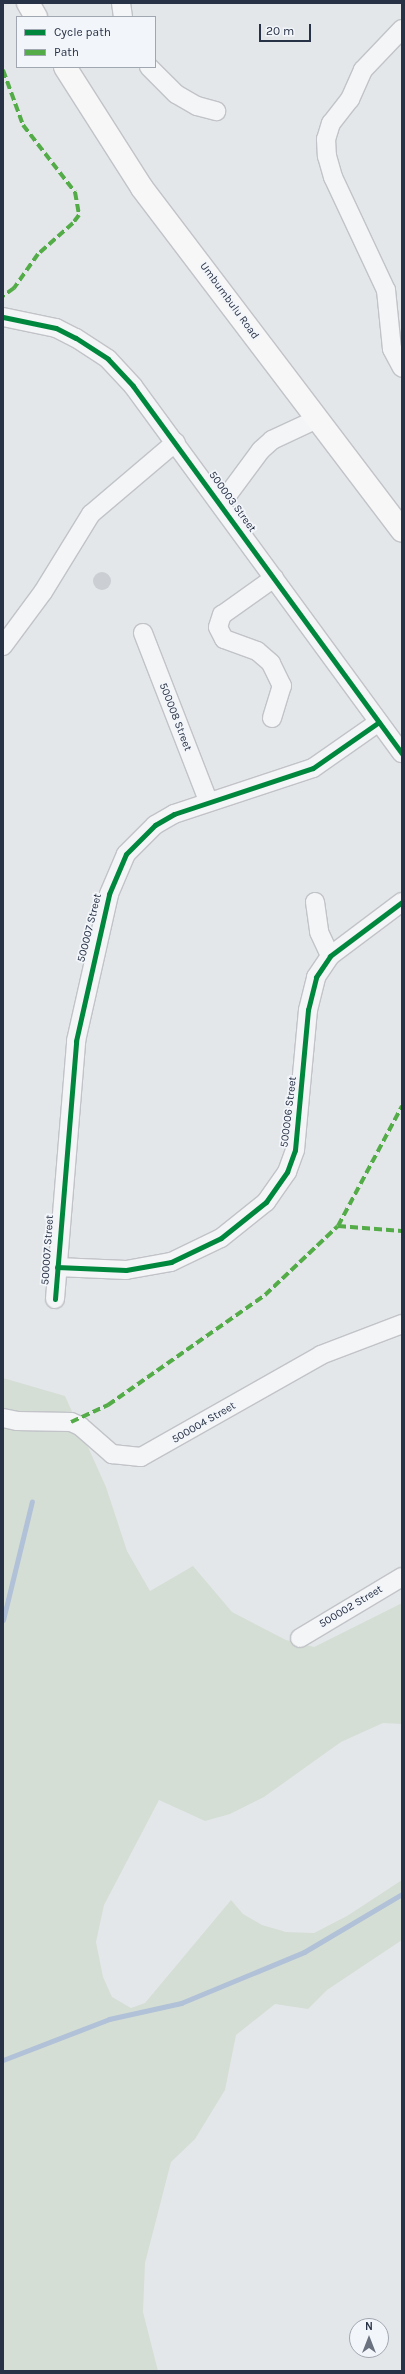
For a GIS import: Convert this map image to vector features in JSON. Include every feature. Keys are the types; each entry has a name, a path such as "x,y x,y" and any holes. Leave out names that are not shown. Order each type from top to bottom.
{"main road":[{"path":"28,3 35,16"},
{"name":"Umbumbulu Road","path":"65,68 142,188 402,531"}],"street":[{"path":"121,3 124,16"},
{"path":"402,29 363,70 350,99 331,123 326,139 327,156 333,176 386,290 392,348 402,368"},
{"path":"151,68 176,94 197,106 216,111"},
{"name":"500003 Street","path":"3,317 56,328 91,347 133,386 176,442 402,753"},
{"path":"221,504 261,450 272,440 317,419"},
{"path":"3,646 43,592 91,514 176,442"},
{"path":"272,718 282,686 271,663 257,651 224,639 218,627 222,615 274,578"},
{"name":"500008 Street","path":"143,633 208,801"},
{"name":"500007 Street","path":"55,1299 76,1041 109,894 126,854 140,837 174,814 208,801 313,768 379,722"},
{"path":"315,902 321,939 330,956"},
{"name":"500006 Street","path":"58,1267 126,1270 172,1262 221,1238 266,1202 287,1172 295,1150 308,1010 316,977 330,956 402,902"},
{"name":"500004 Street","path":"3,1418 17,1421 71,1422 80,1426 112,1454 141,1457 321,1356 351,1341 402,1324"},
{"name":"500002 Street","path":"300,1638 402,1577"}],"shaded area":[{"path":"3,1378 65,1396 106,1487 127,1551 150,1591 193,1566 232,1612 286,1640 314,1647 402,1603 402,1724 383,1723 341,1742 264,1797 230,1814 205,1821 159,1800 104,1905 96,1942 103,1977 112,1997 131,2008 145,2003 231,1900 243,1914 262,1925 286,1932 314,1933 347,1916 402,1880 402,1940 327,1990 308,2009 275,2004 236,2035 225,2090 195,2139 171,2162 145,2263 143,2312 158,2371 3,2371"}],"building":[{"path":"102,572 108,575 111,581 108,587 102,590 96,587 93,581 96,575"}],"waterway":[{"path":"3,1620 32,1501"},
{"path":"3,2060 109,2019 181,2003 304,1952 402,1894"}],"marked path":[{"path":"3,70 23,125 75,192 79,215 73,223 38,254 14,288 3,296"},
{"path":"71,1422 108,1405 265,1295 338,1226 402,1106"},
{"path":"338,1226 402,1231"}],"cycle path":[{"path":"3,317 56,328 76,338 108,359 133,386 402,753"},
{"path":"55,1299 76,1041 109,894 126,854 155,825 174,814 313,768 379,722"},
{"path":"57,1267 126,1270 171,1262 221,1238 266,1202 287,1172 295,1150 308,1010 316,977 330,956 402,902"}]}
